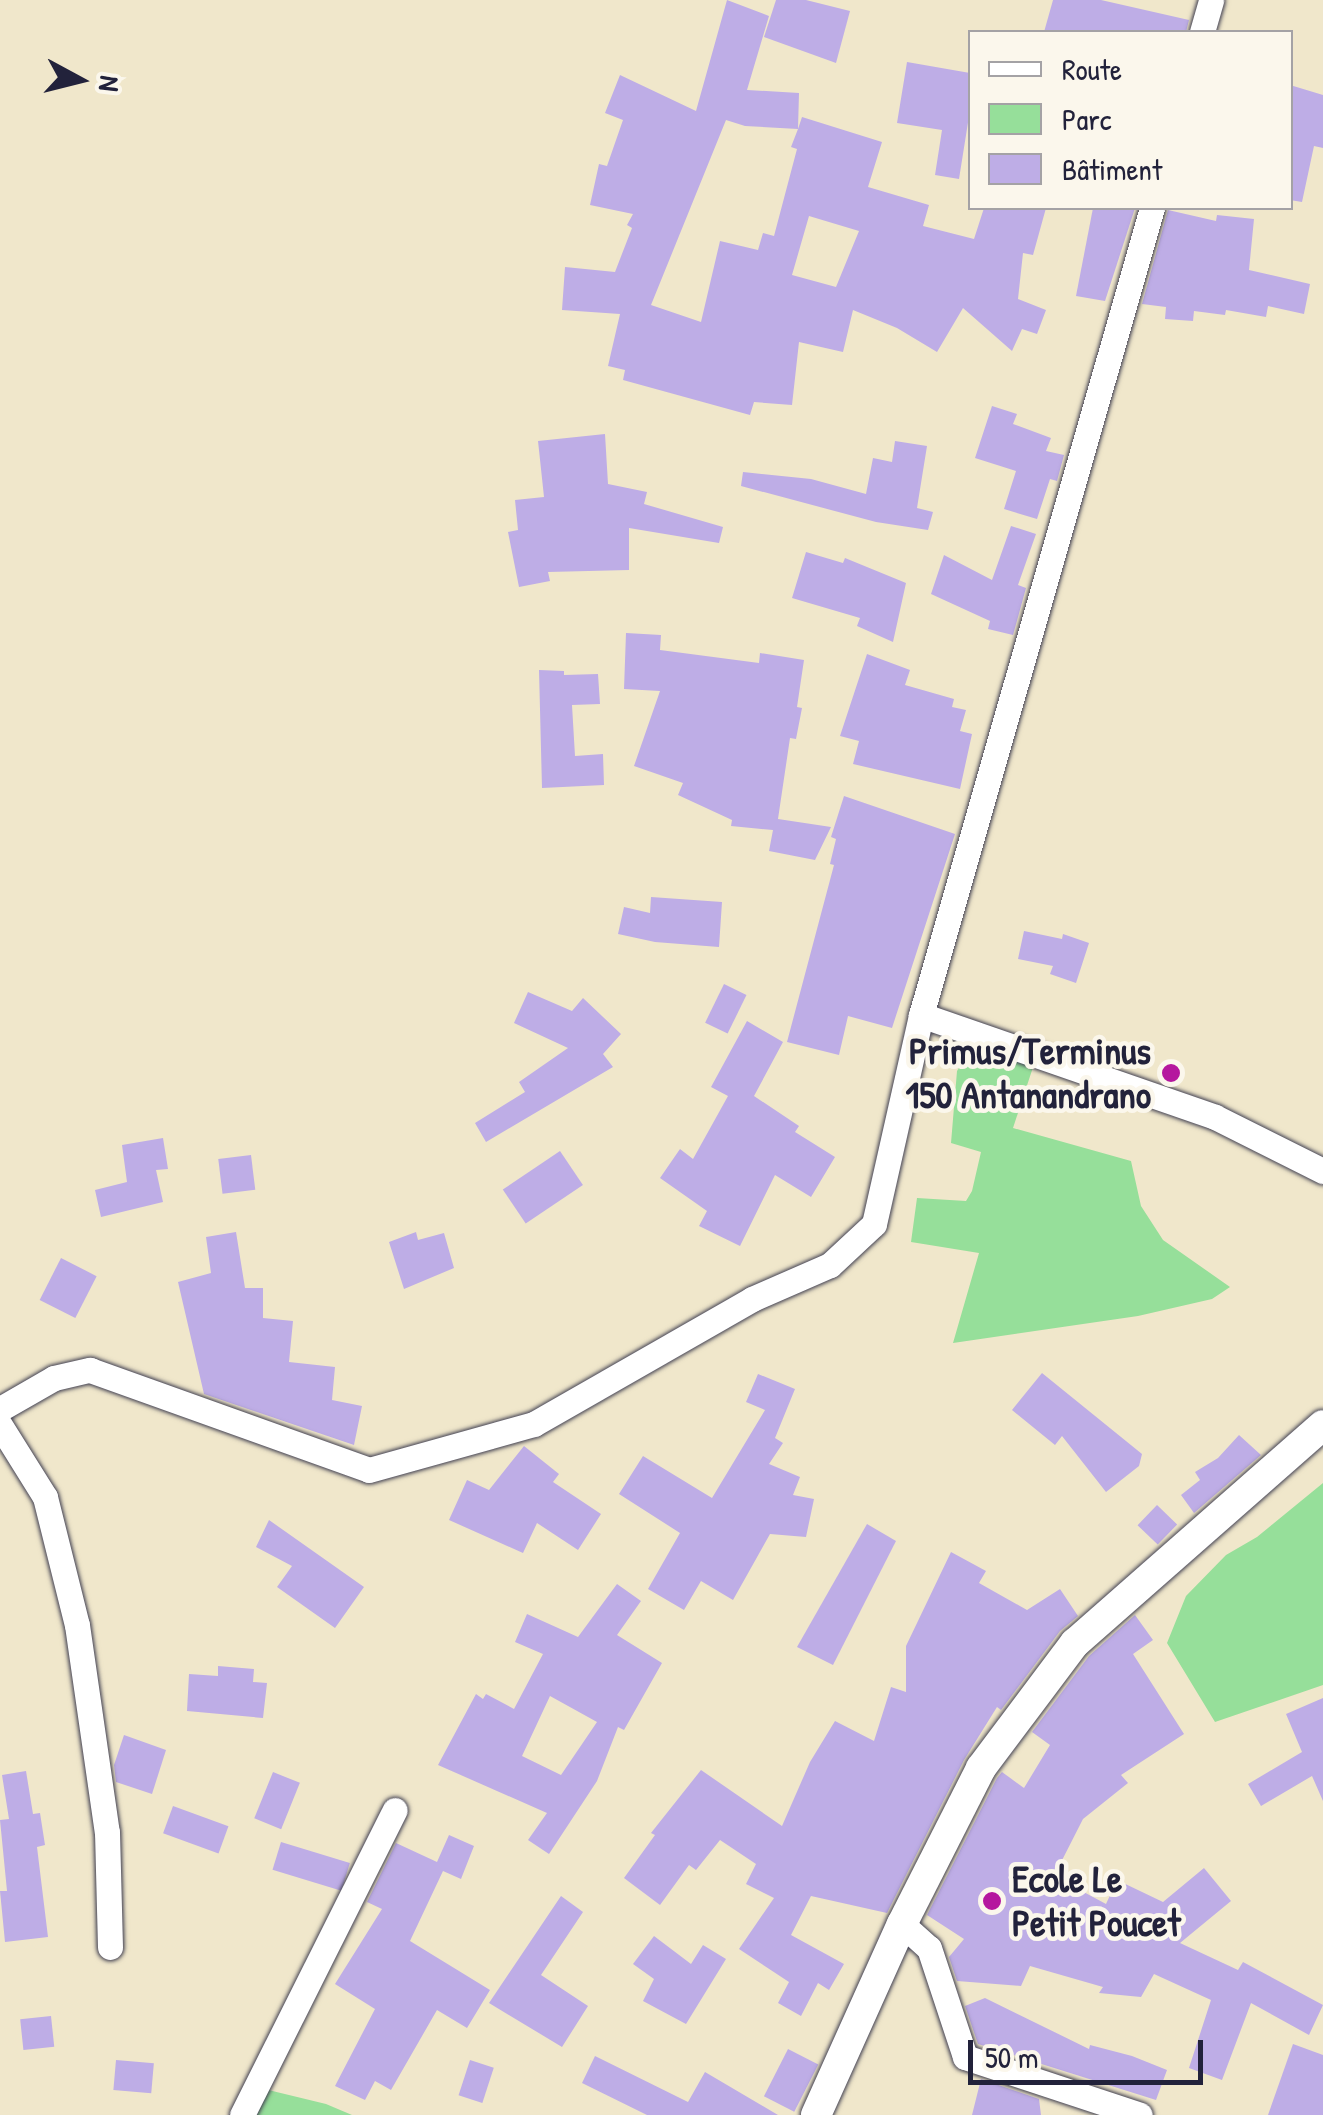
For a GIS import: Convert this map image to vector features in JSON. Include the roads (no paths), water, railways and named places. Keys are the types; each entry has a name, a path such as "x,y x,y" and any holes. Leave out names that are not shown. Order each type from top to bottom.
{"street":[{"path":"1203,30 1212,0"},
{"path":"0,1409 54,1378 90,1370 369,1470 534,1424 752,1299 830,1266 874,1224 921,1016 1151,210"},
{"path":"921,1016 1215,1117 1323,1171"},
{"path":"0,1425 45,1497 77,1625 107,1832 110,1947"},
{"path":"816,2115 902,1924 980,1768 1075,1643 1323,1426"},
{"path":"242,2115 395,1810"},
{"path":"902,1924 929,1948 966,2057 1140,2115"}],"place":[{"name":"Primus/Terminus 150 Antanandrano","path":"1171,1073"},
{"name":"Ecole Le Petit Poucet","path":"992,1901"}]}
